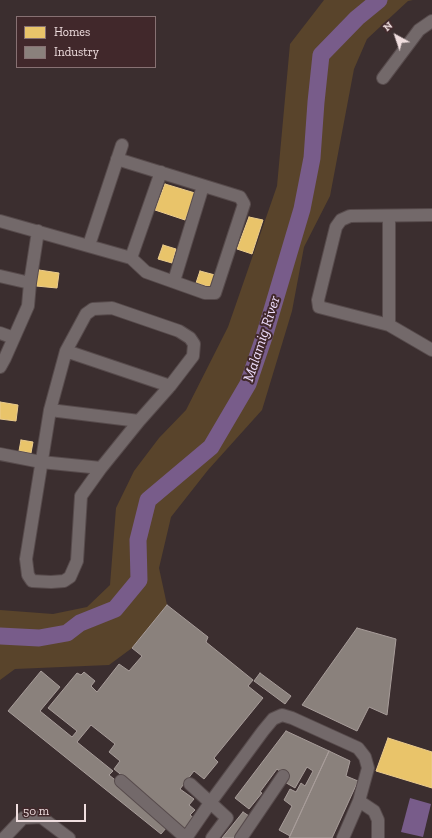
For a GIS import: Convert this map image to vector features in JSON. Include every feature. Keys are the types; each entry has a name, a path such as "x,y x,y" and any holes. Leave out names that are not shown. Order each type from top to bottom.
{"street":[{"path":"383,78 419,30 432,21"},
{"path":"89,245 122,145"},
{"path":"0,221 131,258 146,272 205,293 215,293 244,204 240,197 117,158"},
{"path":"131,258 161,172"},
{"path":"174,281 203,186"},
{"path":"432,215 350,216 341,220 336,228 318,300 319,307 389,325 432,350"},
{"path":"389,216 389,325"},
{"path":"0,367 6,358 28,306 38,231"},
{"path":"0,276 30,283"},
{"path":"112,308 179,331 190,338 194,344 193,356 170,386 101,468 82,496 77,562 70,577 64,581 32,581 28,576 26,560 50,410 66,351 86,314 93,309 112,308"},
{"path":"0,334 14,338"},
{"path":"66,351 170,386"},
{"path":"50,410 139,421"},
{"path":"0,454 41,462 101,468"},
{"path":"121,781 186,838 268,725 273,719 282,715 292,718 358,748 365,757 368,768 359,801 342,838"},
{"path":"241,838 283,776"},
{"path":"190,784 227,818 212,838"},
{"path":"359,801 374,811 378,820 378,838"},
{"path":"4,838 23,818 41,817 69,838"}],"shaded area":[{"path":"324,0 413,0 408,1 367,39 354,69 330,196 304,247 292,311 262,410 208,470 171,517 159,568 167,605 132,648 109,665 15,669 0,680 0,610 53,614 87,607 110,585 116,508 134,471 159,438 186,410 228,327 277,186 290,44"},
{"path":"410,798 431,804 423,837 401,832"}],"building: Homes":[{"path":"165,184 195,193 185,220 155,210"},
{"path":"249,217 263,220 252,254 237,249"},
{"path":"163,245 176,249 172,263 158,259"},
{"path":"39,270 59,273 57,288 36,286"},
{"path":"200,271 215,275 211,287 196,283"},
{"path":"0,402 18,405 16,421 0,419"},
{"path":"21,440 33,442 31,453 19,451"},
{"path":"388,738 432,752 432,788 376,771"}],"building: Industry":[{"path":"167,605 208,637 206,642 253,680 248,686 263,698 214,758 218,762 204,779 194,771 180,789 194,799 189,805 195,810 190,815 194,818 184,829 150,801 151,799 114,769 120,761 109,752 115,744 91,725 77,742 113,771 109,775 119,783 117,786 167,827 161,834 8,711 41,671 60,687 40,711 72,737 77,731 48,708 77,673 81,675 84,672 95,681 91,686 97,692 119,664 129,671 142,656 132,648"},
{"path":"357,628 396,639 387,715 369,707 357,731 302,705"},
{"path":"260,673 291,696 285,704 254,681"},
{"path":"286,731 329,751 290,836 279,830 292,806 284,800 290,789 296,792 301,783 305,786 313,771 307,767 295,788 283,781 286,776 277,769 260,792 262,793 249,809 235,798"},
{"path":"329,751 350,761 346,776 358,781 332,838 289,838"},
{"path":"243,812 252,818 236,838 222,838"}],"waterway":[{"name":"Malamig River","path":"0,636 39,638 67,633 80,623 115,609 139,580 138,540 148,500 211,447 248,384 264,337 302,209 312,158 321,55 357,18 379,0"}]}
